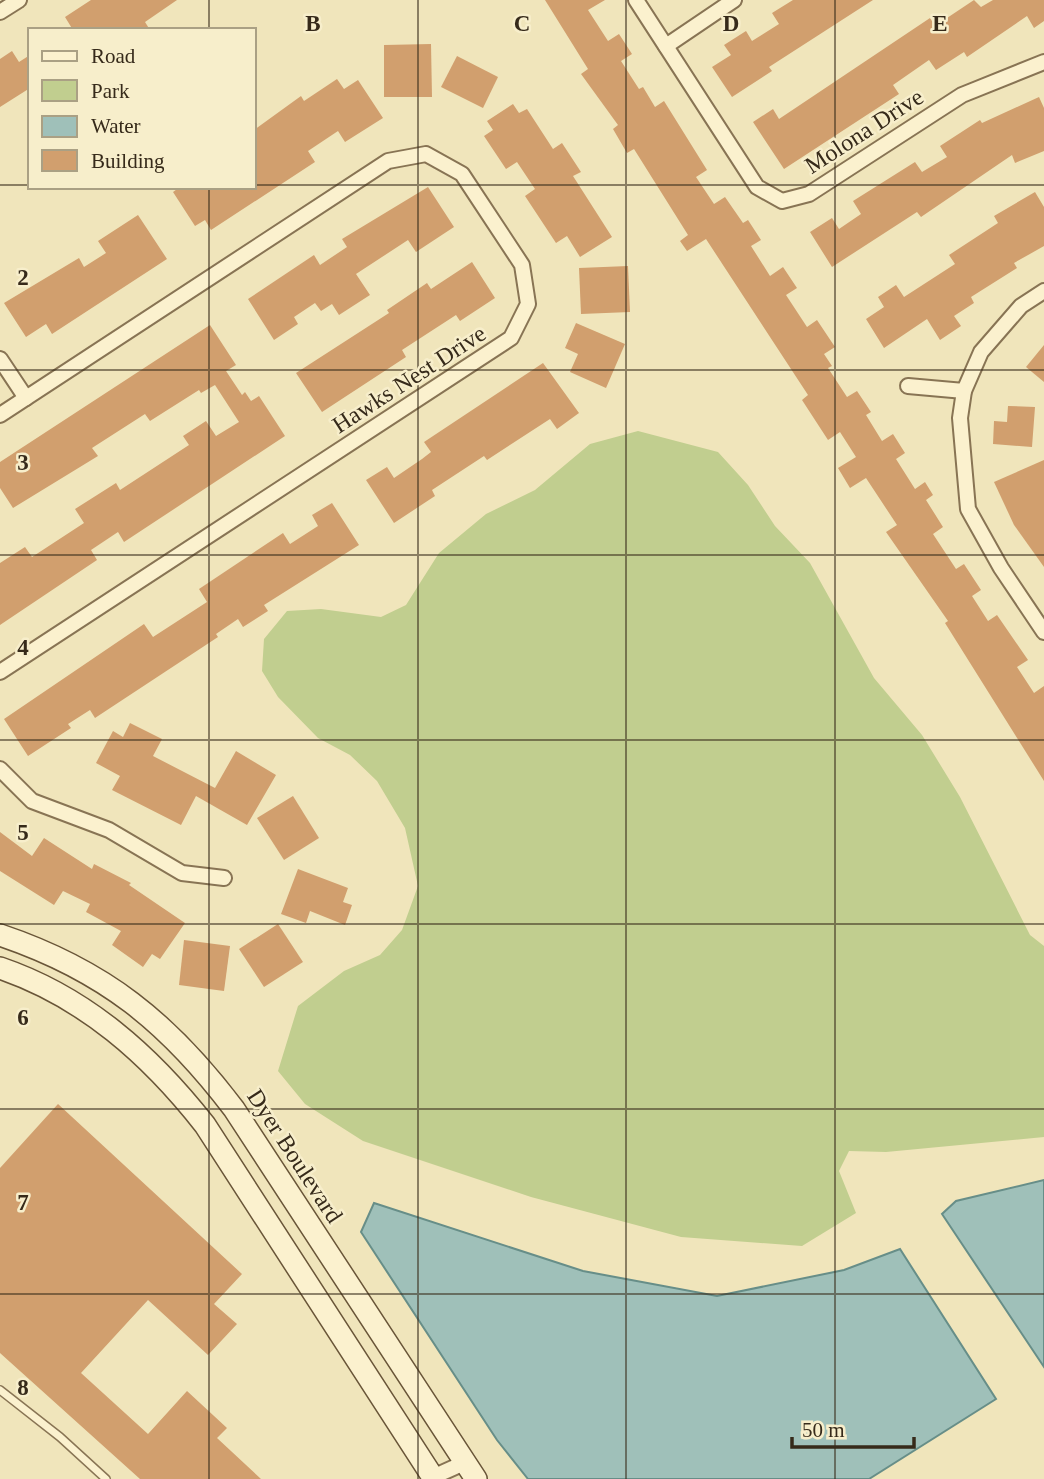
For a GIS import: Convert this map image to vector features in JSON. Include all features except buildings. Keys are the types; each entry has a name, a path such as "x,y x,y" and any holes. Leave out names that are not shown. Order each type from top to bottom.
{"street":[{"path":"0,12 19,0"},
{"name":"Molona Drive","path":"636,0 757,187 782,201 809,194 962,95 1044,62"},
{"path":"666,46 734,0"},
{"name":"Hawks Nest Drive","path":"0,415 388,161 426,154 461,174 522,265 528,304 511,338 0,672"},
{"path":"1044,291 1021,306 981,352 964,391 960,418 968,509 1001,568 1044,632"},
{"path":"0,359 26,398"},
{"path":"908,386 964,391"},
{"path":"0,768 32,801 109,830 182,873 224,878"},
{"name":"Dyer Boulevard","path":"0,935 44,950 101,980 161,1025 202,1067 234,1109 470,1471"},
{"path":"0,968 29,978 92,1013 172,1082 205,1125 433,1478 470,1471"}],"lane":[{"path":"0,1390 46,1425 106,1479"}],"green space":[{"path":"638,431 718,452 748,485 775,526 810,563 874,678 922,735 960,797 1030,935 1044,946 1044,1137 886,1152 849,1151 839,1171 856,1213 802,1246 681,1237 531,1197 363,1141 305,1104 278,1071 298,1006 344,971 380,955 402,930 418,886 405,828 377,781 350,755 318,738 278,697 262,671 264,639 287,611 321,609 381,617 406,605 439,553 486,514 535,490 590,444"}],"water":[{"path":"1044,1180 1044,1367 942,1214 956,1201"},
{"path":"374,1203 583,1271 717,1296 844,1270 900,1249 996,1399 869,1479 528,1479 497,1440 361,1232"}]}
